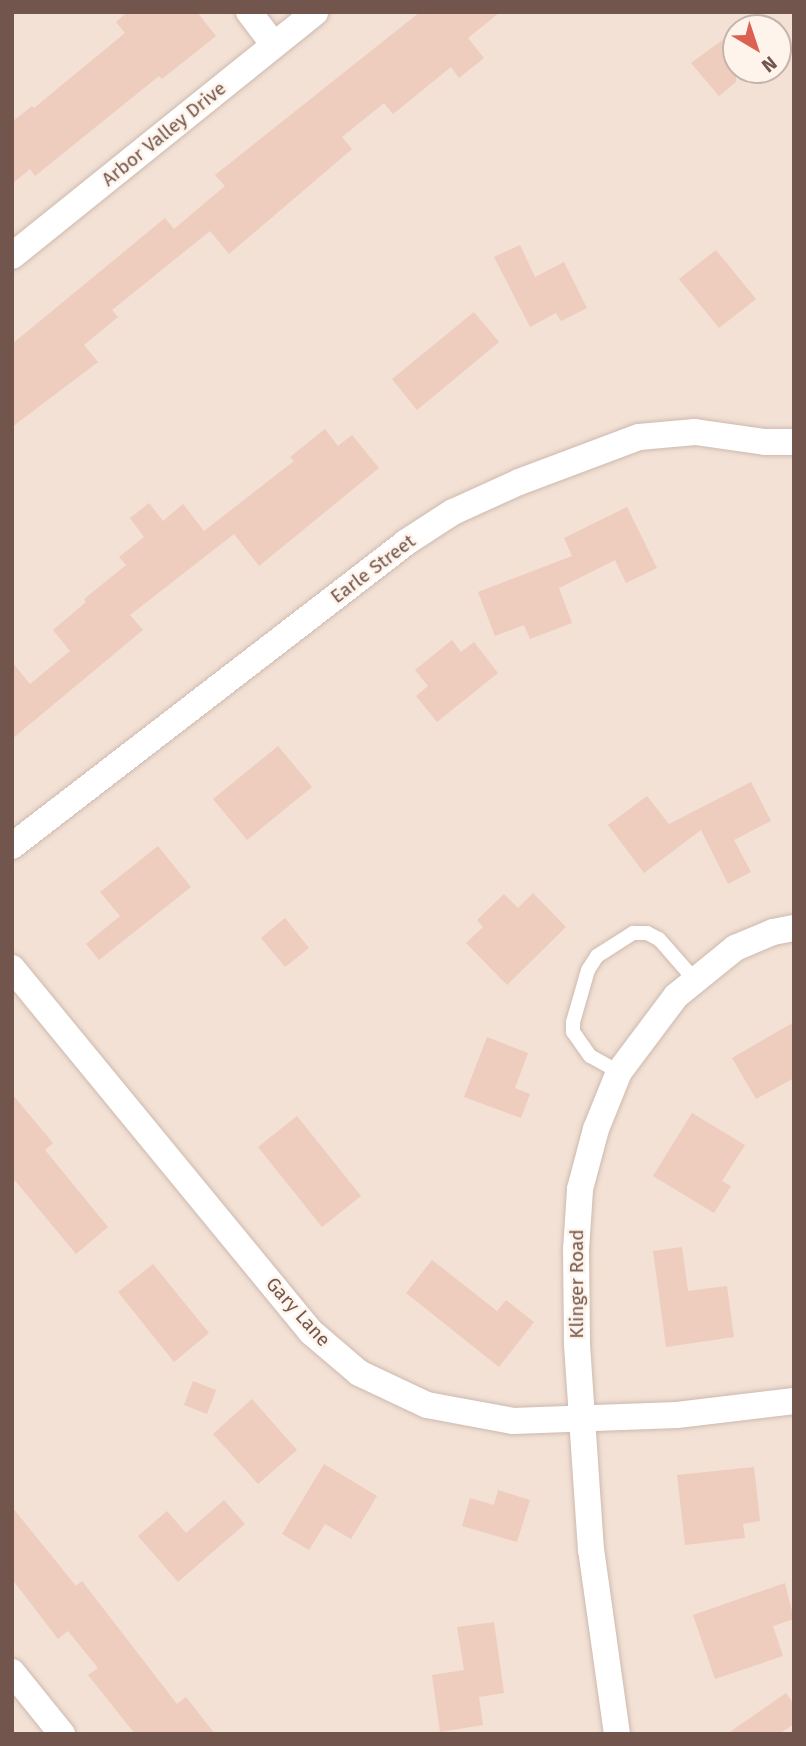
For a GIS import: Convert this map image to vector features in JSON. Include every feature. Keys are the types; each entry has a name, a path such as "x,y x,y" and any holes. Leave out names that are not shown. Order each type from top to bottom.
{"street":[{"path":"249,12 274,45"},
{"name":"Arbor Valley Drive","path":"12,256 315,12"},
{"name":"Earle Street","path":"12,846 405,543 453,512 519,482 639,437 695,432 765,442 794,442"},
{"name":"Klinger Road","path":"617,1734 591,1550 582,1419 576,1250 580,1189 596,1129 619,1073 676,996 735,948 773,932 794,928"},
{"name":"Gary Lane","path":"12,968 311,1332 359,1373 427,1405 513,1421 677,1415 794,1401"},
{"path":"12,1672 62,1734"}],"lane":[{"path":"619,1073 590,1056 573,1032 588,971 597,956 633,933 647,933 659,939 694,979"}],"shaded area":[{"path":"12,12 794,12 794,1734 12,1734"}],"building":[{"path":"127,12 197,12 216,36 162,79 159,76 35,176 30,169 12,184 12,122 32,106 34,108 125,33 116,22"},
{"path":"420,12 500,12 468,38 484,58 459,78 451,67 393,114 384,103 342,137 352,149 229,254 210,231 112,310 118,317 84,345 98,362 12,427 12,344 165,218 174,229 225,186 215,175"},
{"path":"722,40 722,84 734,84 719,96 691,63"},
{"path":"520,245 535,277 564,262 587,308 561,321 556,313 530,327 494,257"},
{"path":"716,250 756,299 719,328 679,279"},
{"path":"474,312 499,342 417,410 392,379"},
{"path":"325,429 338,446 352,435 379,468 259,566 234,534 130,615 143,630 12,739 12,662 30,684 70,651 53,630 86,602 84,599 126,565 119,557 144,537 130,518 149,503 163,521 183,504 204,531 294,461 290,457"},
{"path":"627,507 657,568 626,583 615,560 559,588 572,623 530,639 524,625 495,636 478,592 572,556 564,538"},
{"path":"452,640 461,652 474,642 498,673 437,722 416,696 428,686 415,670"},
{"path":"278,746 312,787 247,840 213,799"},
{"path":"751,782 771,821 734,840 751,872 728,884 701,830 644,873 608,825 647,796 669,824"},
{"path":"158,846 191,887 99,960 86,944 120,916 100,892"},
{"path":"533,893 566,927 507,985 466,943 483,927 477,920 504,894 518,908"},
{"path":"285,918 309,948 285,967 261,938"},
{"path":"794,1022 794,1078 756,1099 732,1058"},
{"path":"487,1037 528,1053 515,1088 530,1094 521,1118 464,1097"},
{"path":"12,1094 53,1143 45,1150 108,1227 76,1254 12,1177"},
{"path":"692,1113 745,1145 722,1181 731,1186 714,1213 653,1176"},
{"path":"297,1116 361,1196 322,1227 258,1147"},
{"path":"682,1247 688,1291 727,1286 734,1337 666,1347 653,1251"},
{"path":"432,1260 497,1311 506,1300 534,1322 499,1367 406,1293"},
{"path":"153,1264 209,1333 174,1362 118,1292"},
{"path":"193,1381 216,1390 207,1414 184,1405"},
{"path":"252,1399 297,1450 258,1484 213,1434"},
{"path":"324,1464 377,1496 351,1539 325,1524 309,1550 282,1534"},
{"path":"754,1467 760,1521 743,1524 745,1538 685,1545 677,1475"},
{"path":"498,1490 530,1500 517,1542 462,1526 470,1498 494,1505"},
{"path":"224,1500 245,1524 178,1582 138,1536 167,1511 186,1533"},
{"path":"12,1507 76,1586 82,1581 177,1704 186,1697 215,1734 135,1734 88,1675 98,1668 68,1631 58,1639 12,1579"},
{"path":"785,1583 794,1619 773,1626 783,1656 715,1679 693,1615"},
{"path":"494,1622 504,1693 479,1697 483,1725 440,1732 432,1675 464,1670 457,1627"},
{"path":"786,1693 794,1704 794,1724 779,1734 727,1734"}]}
